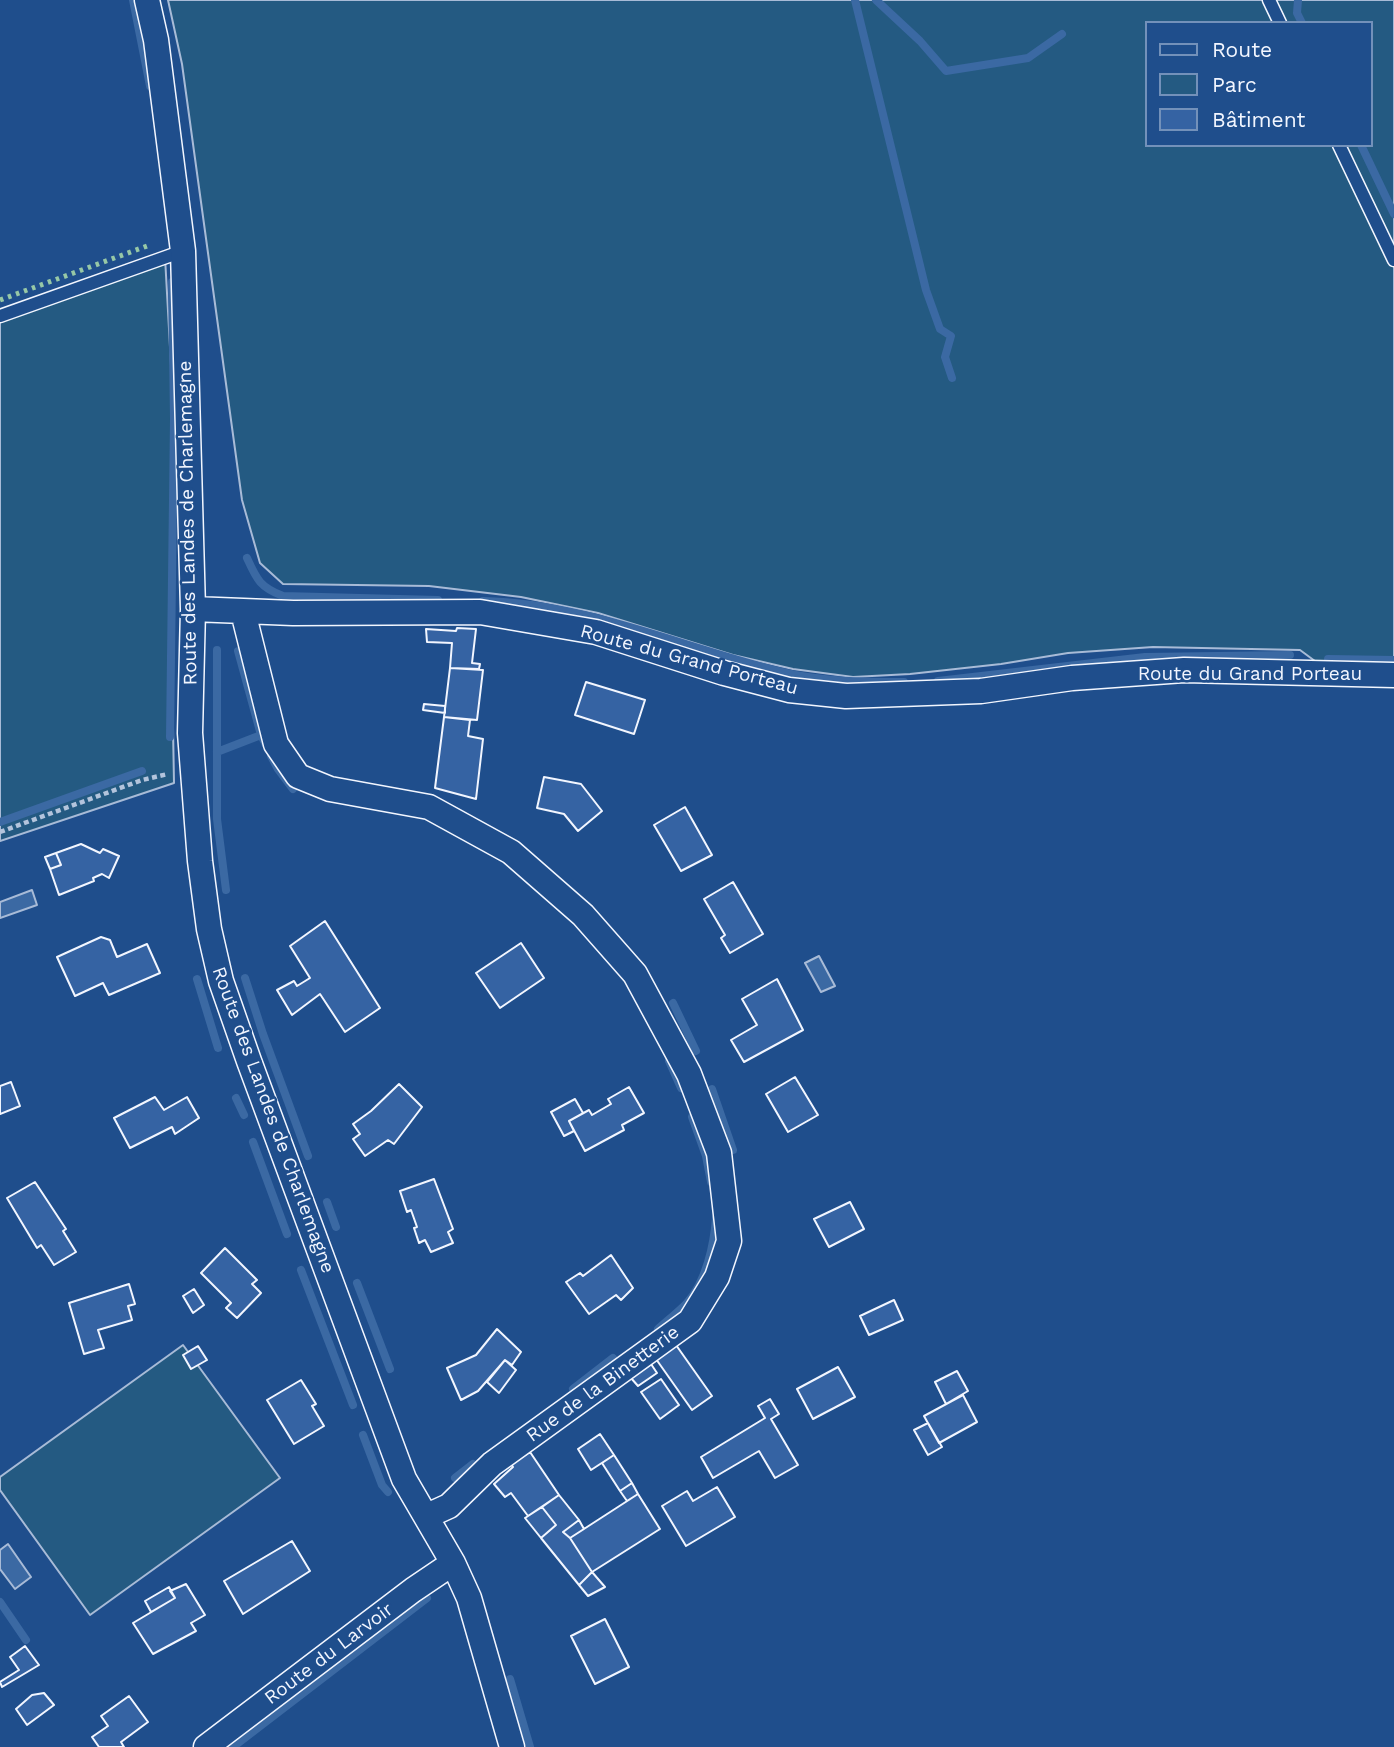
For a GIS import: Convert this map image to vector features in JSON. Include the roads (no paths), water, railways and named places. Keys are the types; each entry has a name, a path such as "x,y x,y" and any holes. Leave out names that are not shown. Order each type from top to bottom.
{"street":[{"name":"Route des Landes de Charlemagne","path":"147,0 156,40 183,251 193,610 190,701 192,776 209,929 221,981 404,1479 453,1563 469,1598 512,1747"},
{"name":"Route du Grand Porteau","path":"193,610 480,612 596,632 724,673 789,690 846,696 981,691 1072,678 1184,670 1394,675"},
{"name":"Rue de la Binetterie","path":"243,612 276,744 298,776 330,789 429,807 511,852 583,915 635,974 689,1074 719,1153 729,1241 717,1277 690,1321 492,1464 449,1506 426,1516"},
{"name":"Route du Larvoir","path":"206,1747 413,1590 453,1563"}],"lane":[{"path":"1269,0 1279,21"},
{"path":"1340,147 1394,260"},
{"path":"0,316 183,251"}],"waterway":[{"path":"133,0 150,86"},
{"path":"855,0 926,290 940,329 951,336 945,357 952,378"},
{"path":"876,0 920,41 946,71 1028,58 1062,34"},
{"path":"1298,0 1297,13 1301,21"},
{"path":"1362,147 1394,214"},
{"path":"170,737 174,419 172,282"},
{"path":"247,558 260,582 283,596 438,600"},
{"path":"483,601 521,604 597,618 745,662 812,678 904,682"},
{"path":"217,650 217,819 226,890"},
{"path":"238,651 261,735"},
{"path":"938,681 1145,657 1290,655"},
{"path":"1328,659 1394,660"},
{"path":"217,752 261,735 266,745"},
{"path":"271,756 293,789"},
{"path":"0,822 142,771"},
{"path":"245,978 308,1156"},
{"path":"197,979 218,1048"},
{"path":"673,1003 696,1051"},
{"path":"669,1061 681,1088"},
{"path":"712,1089 733,1150"},
{"path":"236,1098 244,1115"},
{"path":"692,1117 706,1156 711,1182"},
{"path":"253,1142 287,1234"},
{"path":"327,1202 336,1227"},
{"path":"658,1329 687,1303 699,1285 711,1251 716,1218"},
{"path":"301,1270 353,1405"},
{"path":"357,1283 390,1369"},
{"path":"573,1389 613,1358"},
{"path":"363,1435 382,1485 388,1492"},
{"path":"455,1478 473,1464"},
{"path":"233,1747 427,1598"},
{"path":"0,1602 26,1640"},
{"path":"510,1679 530,1747"}]}
